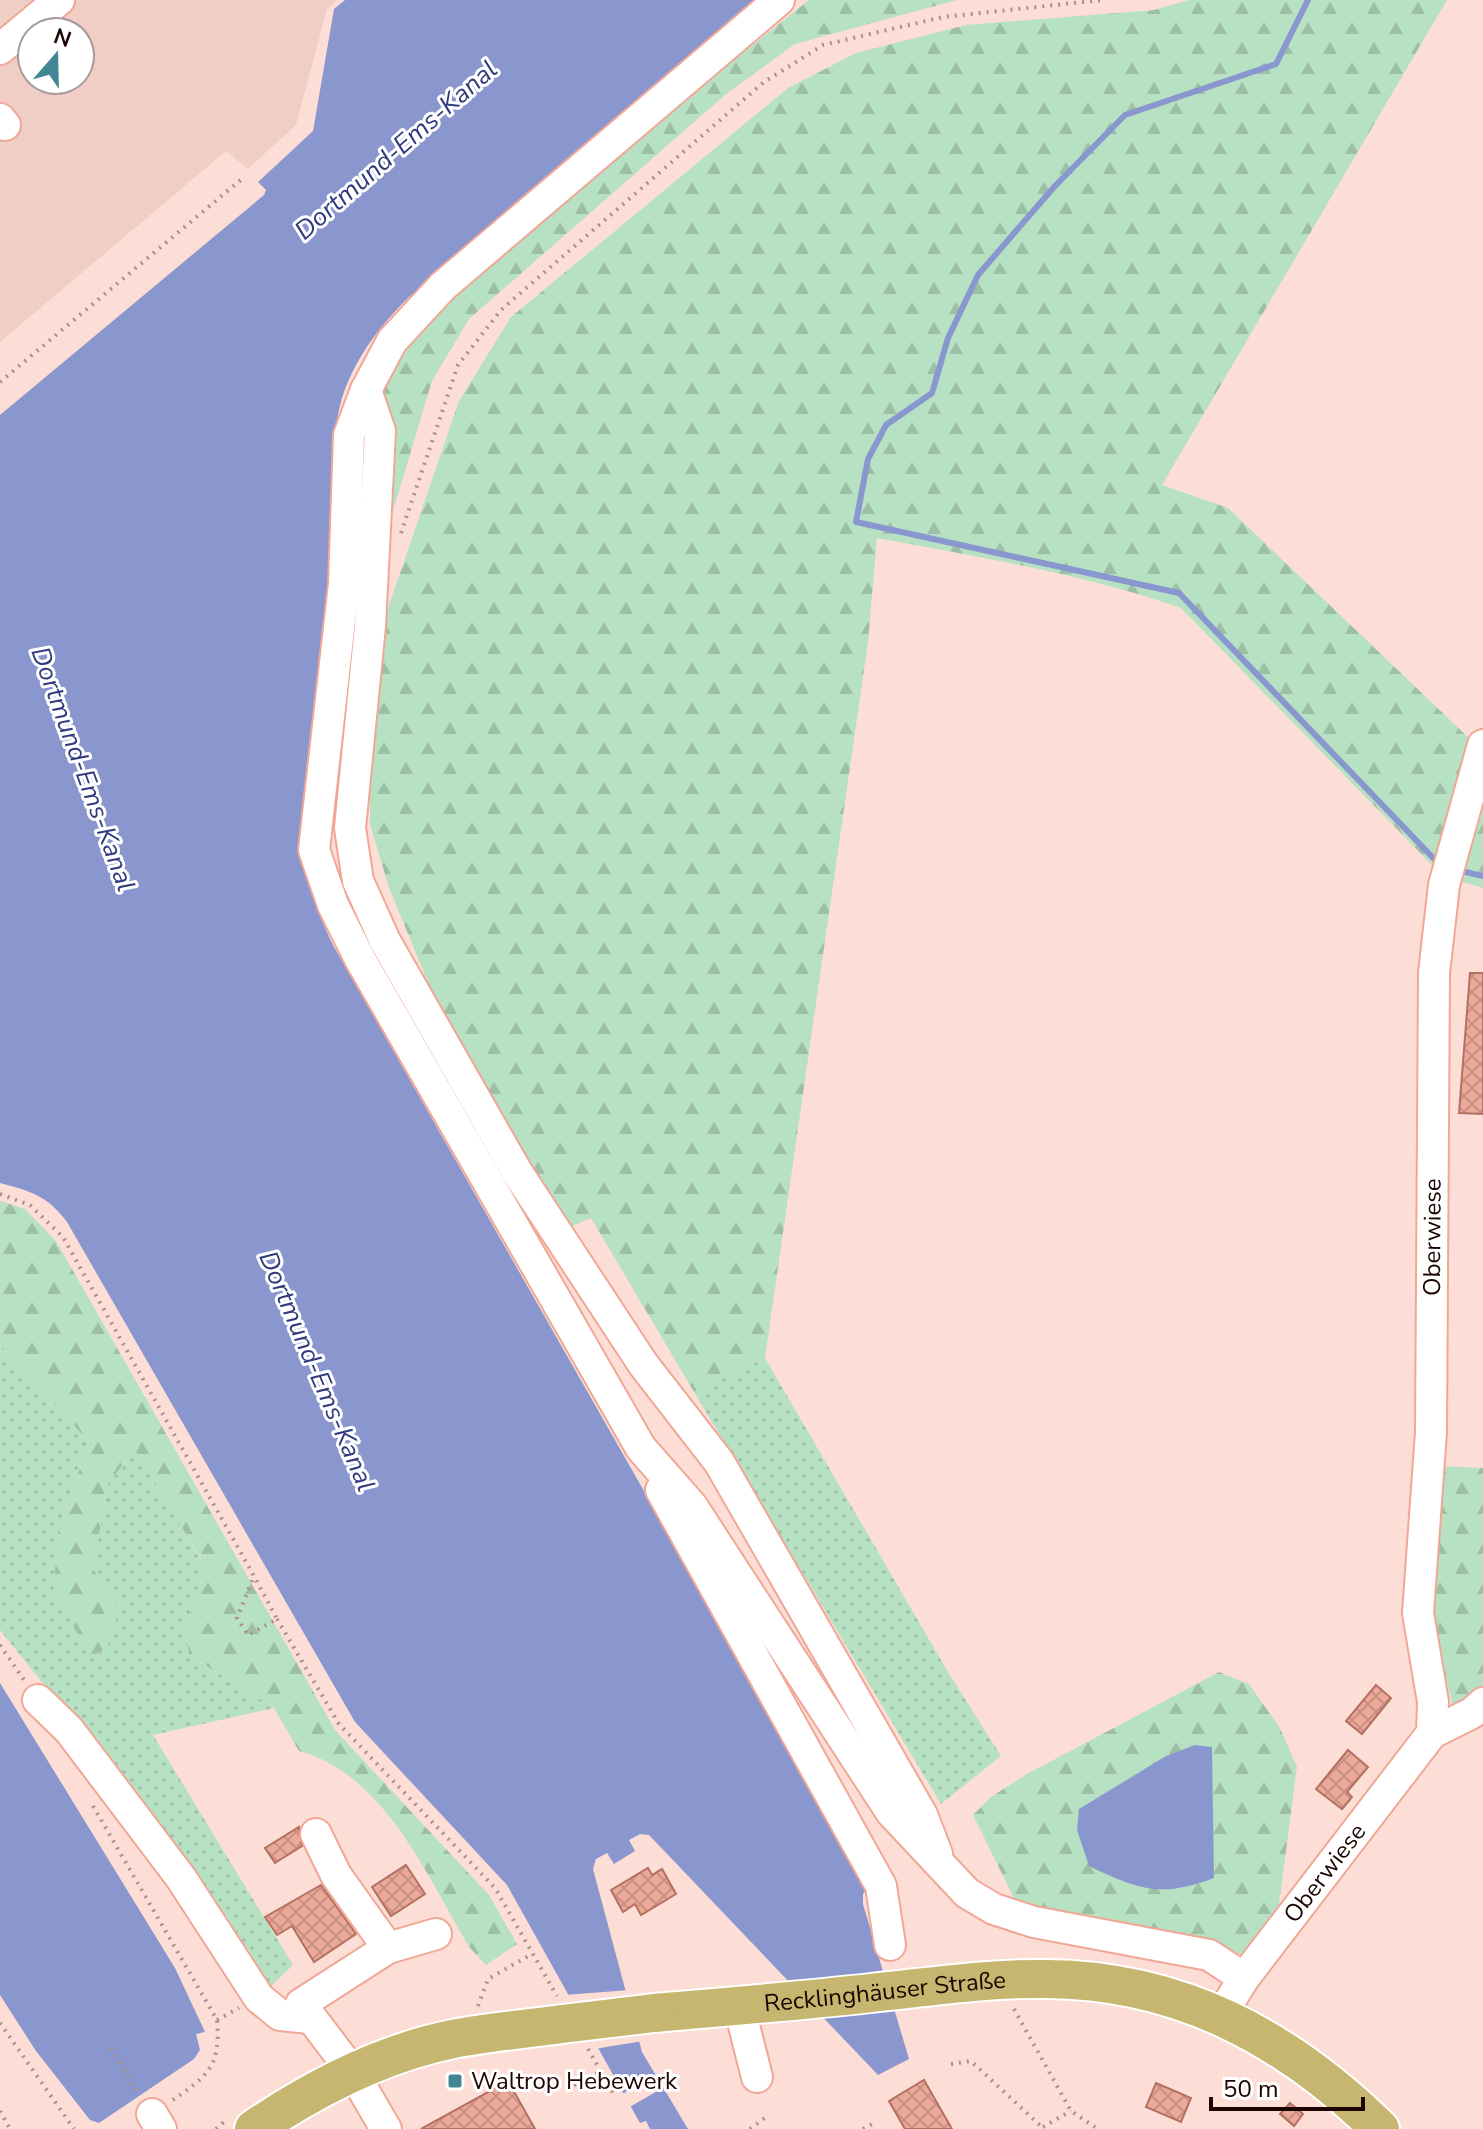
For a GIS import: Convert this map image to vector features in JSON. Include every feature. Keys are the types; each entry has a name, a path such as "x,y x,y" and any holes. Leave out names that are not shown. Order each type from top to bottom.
{"main road":[{"name":"Recklinghäuser Straße","path":"254,2129 290,2105 354,2074 398,2055 453,2039 654,2013 1047,1979 1097,1982 1170,1997 1221,2015 1268,2038 1311,2067 1380,2129"}],"street":[{"path":"0,49 59,0"},
{"path":"779,0 443,286 392,341 366,390 349,435 344,584 314,850 333,905 360,959 641,1448 669,1506 876,1875 888,1914 890,1945"},
{"path":"366,390 380,431 370,626 350,828 362,891 385,941 517,1172 643,1364 719,1462 922,1815 943,1870"},
{"name":"Oberwiese","path":"1432,1733 1433,1702 1418,1613 1431,1432 1434,973 1444,885 1483,745"},
{"path":"641,1448 692,1506 891,1812 967,1893 994,1909 1034,1922 1209,1955 1244,1978"},
{"path":"38,1700 69,1730 181,1878 259,1998 280,2015 310,2018"},
{"name":"Oberwiese","path":"1221,2015 1244,1978 1432,1733 1472,1713 1483,1703"},
{"path":"316,1834 336,1875 388,1948"},
{"path":"386,2129 354,2074 301,2004 388,1948 436,1934"},
{"path":"739,2006 757,2077"}],"path":[{"path":"399,539 458,365 501,310 764,82 823,45 943,17 1102,0"},
{"path":"0,382 243,178"},
{"path":"0,1194 30,1205 63,1237 339,1724 495,1888 533,1953 488,1979 477,2008"},
{"path":"254,1576 237,1618 248,1635 277,1619"},
{"path":"0,1645 38,1700"},
{"path":"89,1800 217,2020 216,2061 204,2077 150,2111 111,2048"},
{"path":"1007,1997 1071,2111 1098,2129"},
{"path":"0,2023 74,2129"},
{"path":"951,2064 971,2061 1044,2128 1071,2111"},
{"path":"567,2089 601,2071"},
{"path":"0,2111 10,2129"},
{"path":"750,2129 766,2117"},
{"path":"863,2129 876,2122"}],"shaded area":[{"path":"0,0 337,0 327,9 296,125 248,169 226,151 0,342"}],"green space":[{"path":"809,0 957,0 795,44 725,95 469,319 432,381 390,521 388,433 380,394 422,325 570,191"},
{"path":"1189,0 1447,0 1162,485 1228,508 1472,741 1435,868 1181,608 1069,576 877,538 868,642 765,1358 694,1392 591,1218 566,1229 444,1021 389,888 370,824 370,750 387,611 459,401 511,317 788,88 856,53 966,25 1154,10"},
{"path":"1483,792 1483,888 1453,879"},
{"path":"0,1201 25,1209 56,1241 335,1730 489,1895 517,1944 486,1965 470,1948 420,1861 380,1805 356,1782 329,1763 299,1751 274,1708 189,1655 186,1630 205,1566 135,1450 108,1483 93,1569 120,1608 107,1648 91,1656 53,1593 59,1527 89,1442 0,1344"},
{"path":"0,1344 89,1442 59,1527 91,1656 107,1648 93,1569 108,1483 135,1449 205,1567 186,1630 189,1655 274,1708 153,1735 293,1965 263,1994 62,1707 0,1630"},
{"path":"765,1358 948,1672 1001,1756 941,1804 694,1392"},
{"path":"1440,1466 1483,1468 1483,1688 1455,1716 1431,1616"},
{"path":"1219,1672 1249,1684 1280,1728 1297,1767 1278,1912 1243,1955 1017,1904 973,1815 991,1797 1027,1774"}],"water":[{"name":"Dortmund-Ems-Kanal","path":"345,0 760,0 409,297 380,329 356,365 344,392 337,425 337,526 308,754 302,830 311,889 333,945 869,1886 863,1894 863,1904 909,2059 878,2075 649,1835 640,1834 629,1840 635,1851 614,1864 607,1853 596,1859 593,1869 642,2052 688,2129 650,2129 646,2121 640,2123 507,1885 355,1722 67,1222 53,1206 38,1196 0,1183 0,415 264,195 266,190 258,182 313,131 334,9"},
{"path":"0,1683 175,1968 205,2032 196,2034 200,2050 194,2059 99,2123 90,2120 36,2051 0,1995"},
{"path":"1195,1745 1212,1747 1214,1878 1179,1888 1150,1888 1122,1881 1089,1866 1077,1830 1079,1809 1166,1756"}],"pier":[{"path":"630,1990 643,2041 594,2049 564,1995"},
{"path":"658,2073 666,2086 628,2108 621,2095"}],"building":[{"path":"1470,973 1483,973 1483,1114 1459,1113"},
{"path":"1376,1685 1391,1698 1362,1734 1346,1721"},
{"path":"1348,1750 1368,1767 1347,1792 1352,1797 1342,1809 1316,1789"},
{"path":"299,1827 302,1846 275,1863 265,1848"},
{"path":"406,1865 425,1894 391,1916 372,1887"},
{"path":"648,1868 652,1875 662,1869 676,1894 641,1915 635,1904 623,1912 611,1890"},
{"path":"321,1885 356,1934 314,1962 292,1926 277,1935 265,1917"},
{"path":"924,2080 952,2129 905,2129 889,2101"},
{"path":"508,2081 535,2129 421,2129"},
{"path":"1156,2083 1191,2098 1181,2122 1146,2107"},
{"path":"1290,2103 1303,2114 1294,2126 1280,2114"}],"waterway":[{"path":"1308,0 1276,64 1125,115 1054,187 978,275 948,338 932,393 886,425 868,459 856,522 1179,593 1439,864"},
{"path":"1457,870 1483,876"}],"place":[{"name":"Waltrop Hebewerk","path":"455,2081"}]}
